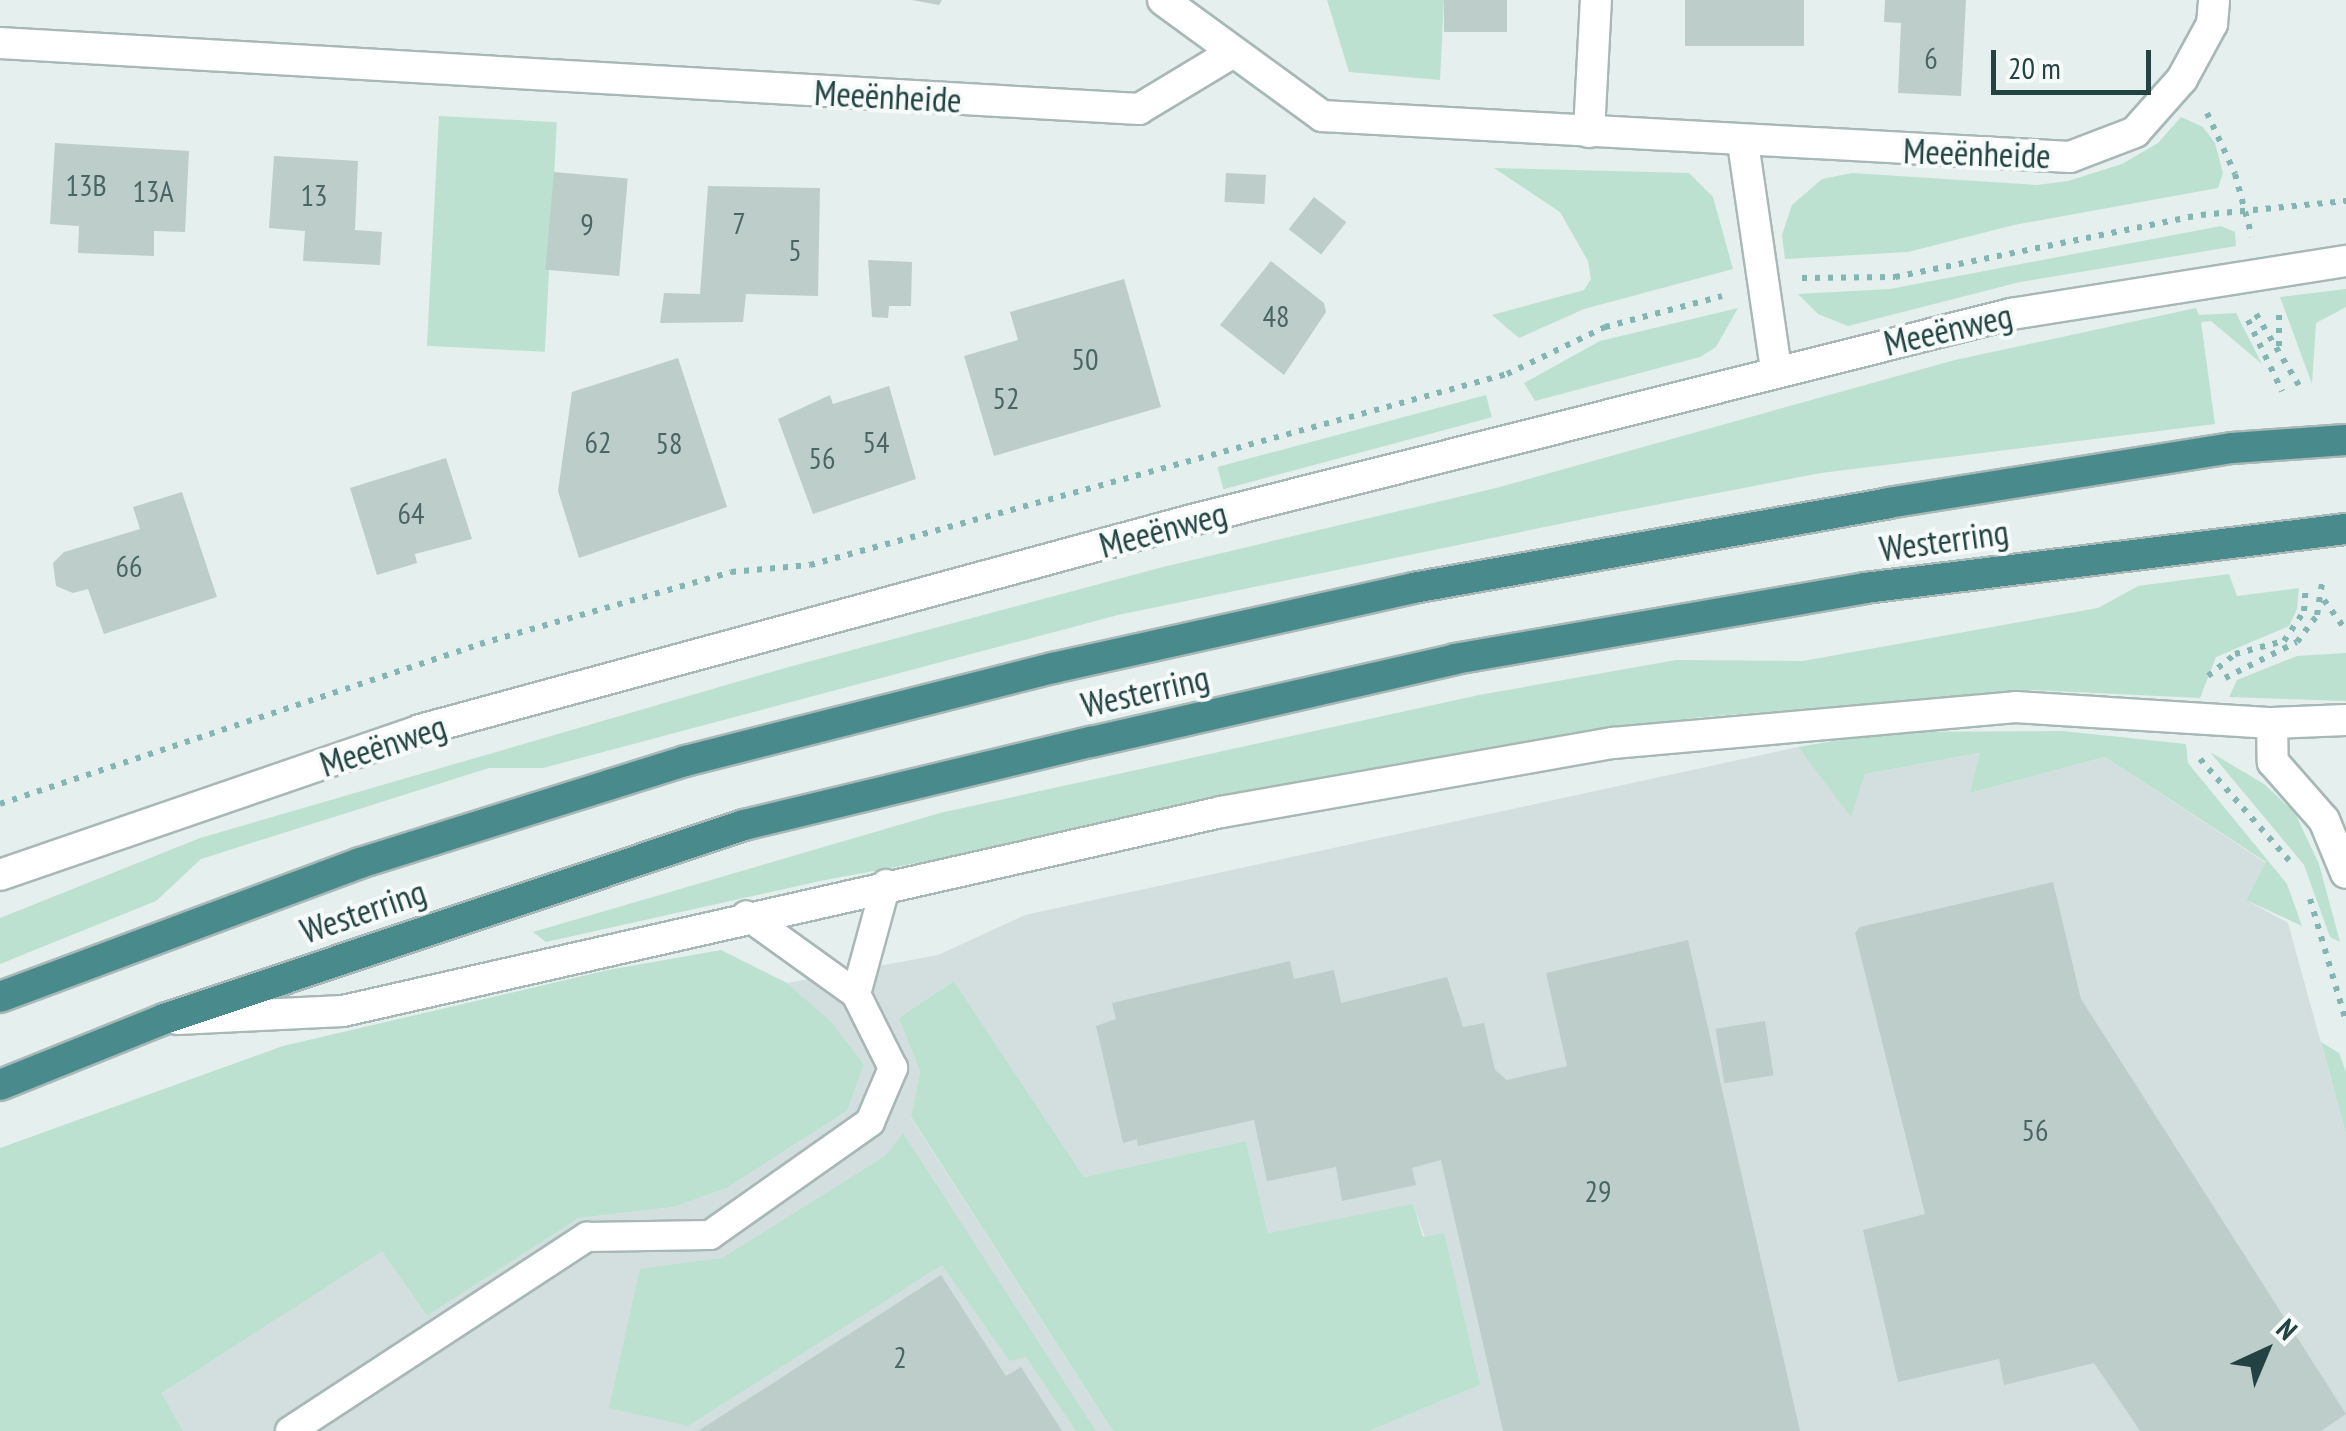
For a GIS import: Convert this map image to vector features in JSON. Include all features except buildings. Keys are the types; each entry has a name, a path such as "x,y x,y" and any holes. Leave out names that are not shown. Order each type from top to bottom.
{"highway":[{"name":"Westerring","path":"0,997 360,863 685,760 1053,668 1413,588 1888,503 2232,448 2346,440"},
{"name":"Westerring","path":"0,1085 164,1020 744,825 1454,659 1865,588 2346,529"}],"street":[{"path":"1163,0 1230,54"},
{"path":"1590,132 1596,0"},
{"name":"Meeënheide","path":"0,43 1139,109 1230,54 1322,116 1743,143 2070,157 2134,132 2191,87 2212,24 2214,0"},
{"path":"1743,143 1776,370"},
{"name":"Meeënweg","path":"0,875 420,730 1776,370 2011,314 2346,261"},
{"path":"164,1020 343,1011 886,884 1221,812 1613,743 2015,707 2272,723 2346,720"},
{"path":"2272,723 2273,762 2324,820 2346,873"}],"lane":[{"path":"856,994 886,884"},
{"path":"290,1431 587,1238 710,1235 870,1122 894,1068 856,994 746,916"}],"path":[{"path":"2191,87 2248,210 2254,247"},
{"path":"1788,281 1895,277 2027,246 2248,210 2346,202"},
{"path":"0,804 480,644 731,572 810,565 1508,374 1605,328 1742,292"},
{"path":"2273,297 2279,348"},
{"path":"2254,302 2257,322 2279,348 2301,389"},
{"path":"2243,310 2282,391"},
{"path":"2322,583 2323,599 2346,630"},
{"path":"2206,687 2222,660 2284,642 2294,631 2306,585"},
{"path":"2220,683 2234,669 2297,642 2323,599"},
{"path":"2200,747 2197,755 2215,778 2270,831 2302,877"},
{"path":"2309,896 2346,1020"}],"shaded area":[{"path":"1798,747 1851,816 1865,774 1981,753 1971,793 2105,757 2266,863 2246,900 2288,923 2346,1134 2346,1431 1369,1431 1480,1385 1413,1205 1268,1233 1246,1141 1084,1177 954,981 900,1018 920,1071 911,1118 1113,1431 183,1431 162,1393 382,1250 427,1316 579,1218 674,1207 727,1188 847,1111 864,1063 787,983 938,955 1025,915"}],"green space":[{"path":"1327,0 1444,0 1440,80 1349,72"},
{"path":"439,116 557,122 545,352 427,346"},
{"path":"2181,117 2203,127 2215,143 2223,173 2218,188 2014,225 1908,252 1785,259 1782,235 1792,205 1822,179 1852,173 2037,185 2068,181 2122,164 2158,143"},
{"path":"1494,168 1689,173 1713,197 1733,269 1584,309 1519,338 1492,315 1584,290 1591,279 1588,261 1560,212"},
{"path":"2221,226 2235,232 2236,246 2020,282 1848,326 1818,314 1798,294 1890,289"},
{"path":"2346,289 2346,307 2316,323 2312,384 2280,297"},
{"path":"1738,308 1716,347 1700,357 1535,401 1524,383 1600,341"},
{"path":"2196,308 2199,315 2236,313 2262,364 2211,321 2201,322 2215,424 1821,473 1603,515 1118,615 543,768 489,768 201,859 156,901 0,964 0,918 200,838 785,668 1163,567 1496,488 1955,360"},
{"path":"1486,395 1492,417 1223,489 1217,467"},
{"path":"2229,574 2237,596 2299,588 2297,609 2289,626 2216,657 2200,698 2032,690 1692,718 820,881 546,942 533,932 940,813 1479,695 1676,660 1803,661 2098,608 2138,586"},
{"path":"2346,653 2346,701 2229,697 2237,680 2297,656"},
{"path":"2062,731 2186,744 2188,763 2287,884 2302,926 2246,900 2266,862 2105,757 1970,793 1980,753 1865,774 1851,817 1798,747 1887,732"},
{"path":"2210,752 2264,784 2295,813 2319,864 2340,942 2330,937 2304,865"},
{"path":"721,950 787,983 831,1022 864,1064 847,1111 727,1188 674,1207 579,1218 427,1316 382,1251 162,1393 183,1431 0,1431 0,1148 283,1046 608,970"},
{"path":"954,981 1084,1177 1246,1141 1268,1233 1413,1204 1423,1237 1444,1233 1480,1385 1369,1431 1113,1431 911,1117 920,1071 899,1018"},
{"path":"2321,1042 2339,1053 2346,1072 2346,1134"},
{"path":"903,1133 1096,1431 1076,1431 1026,1357 1010,1361 942,1265 688,1426 609,1408 640,1269 722,1258 885,1156"}]}
